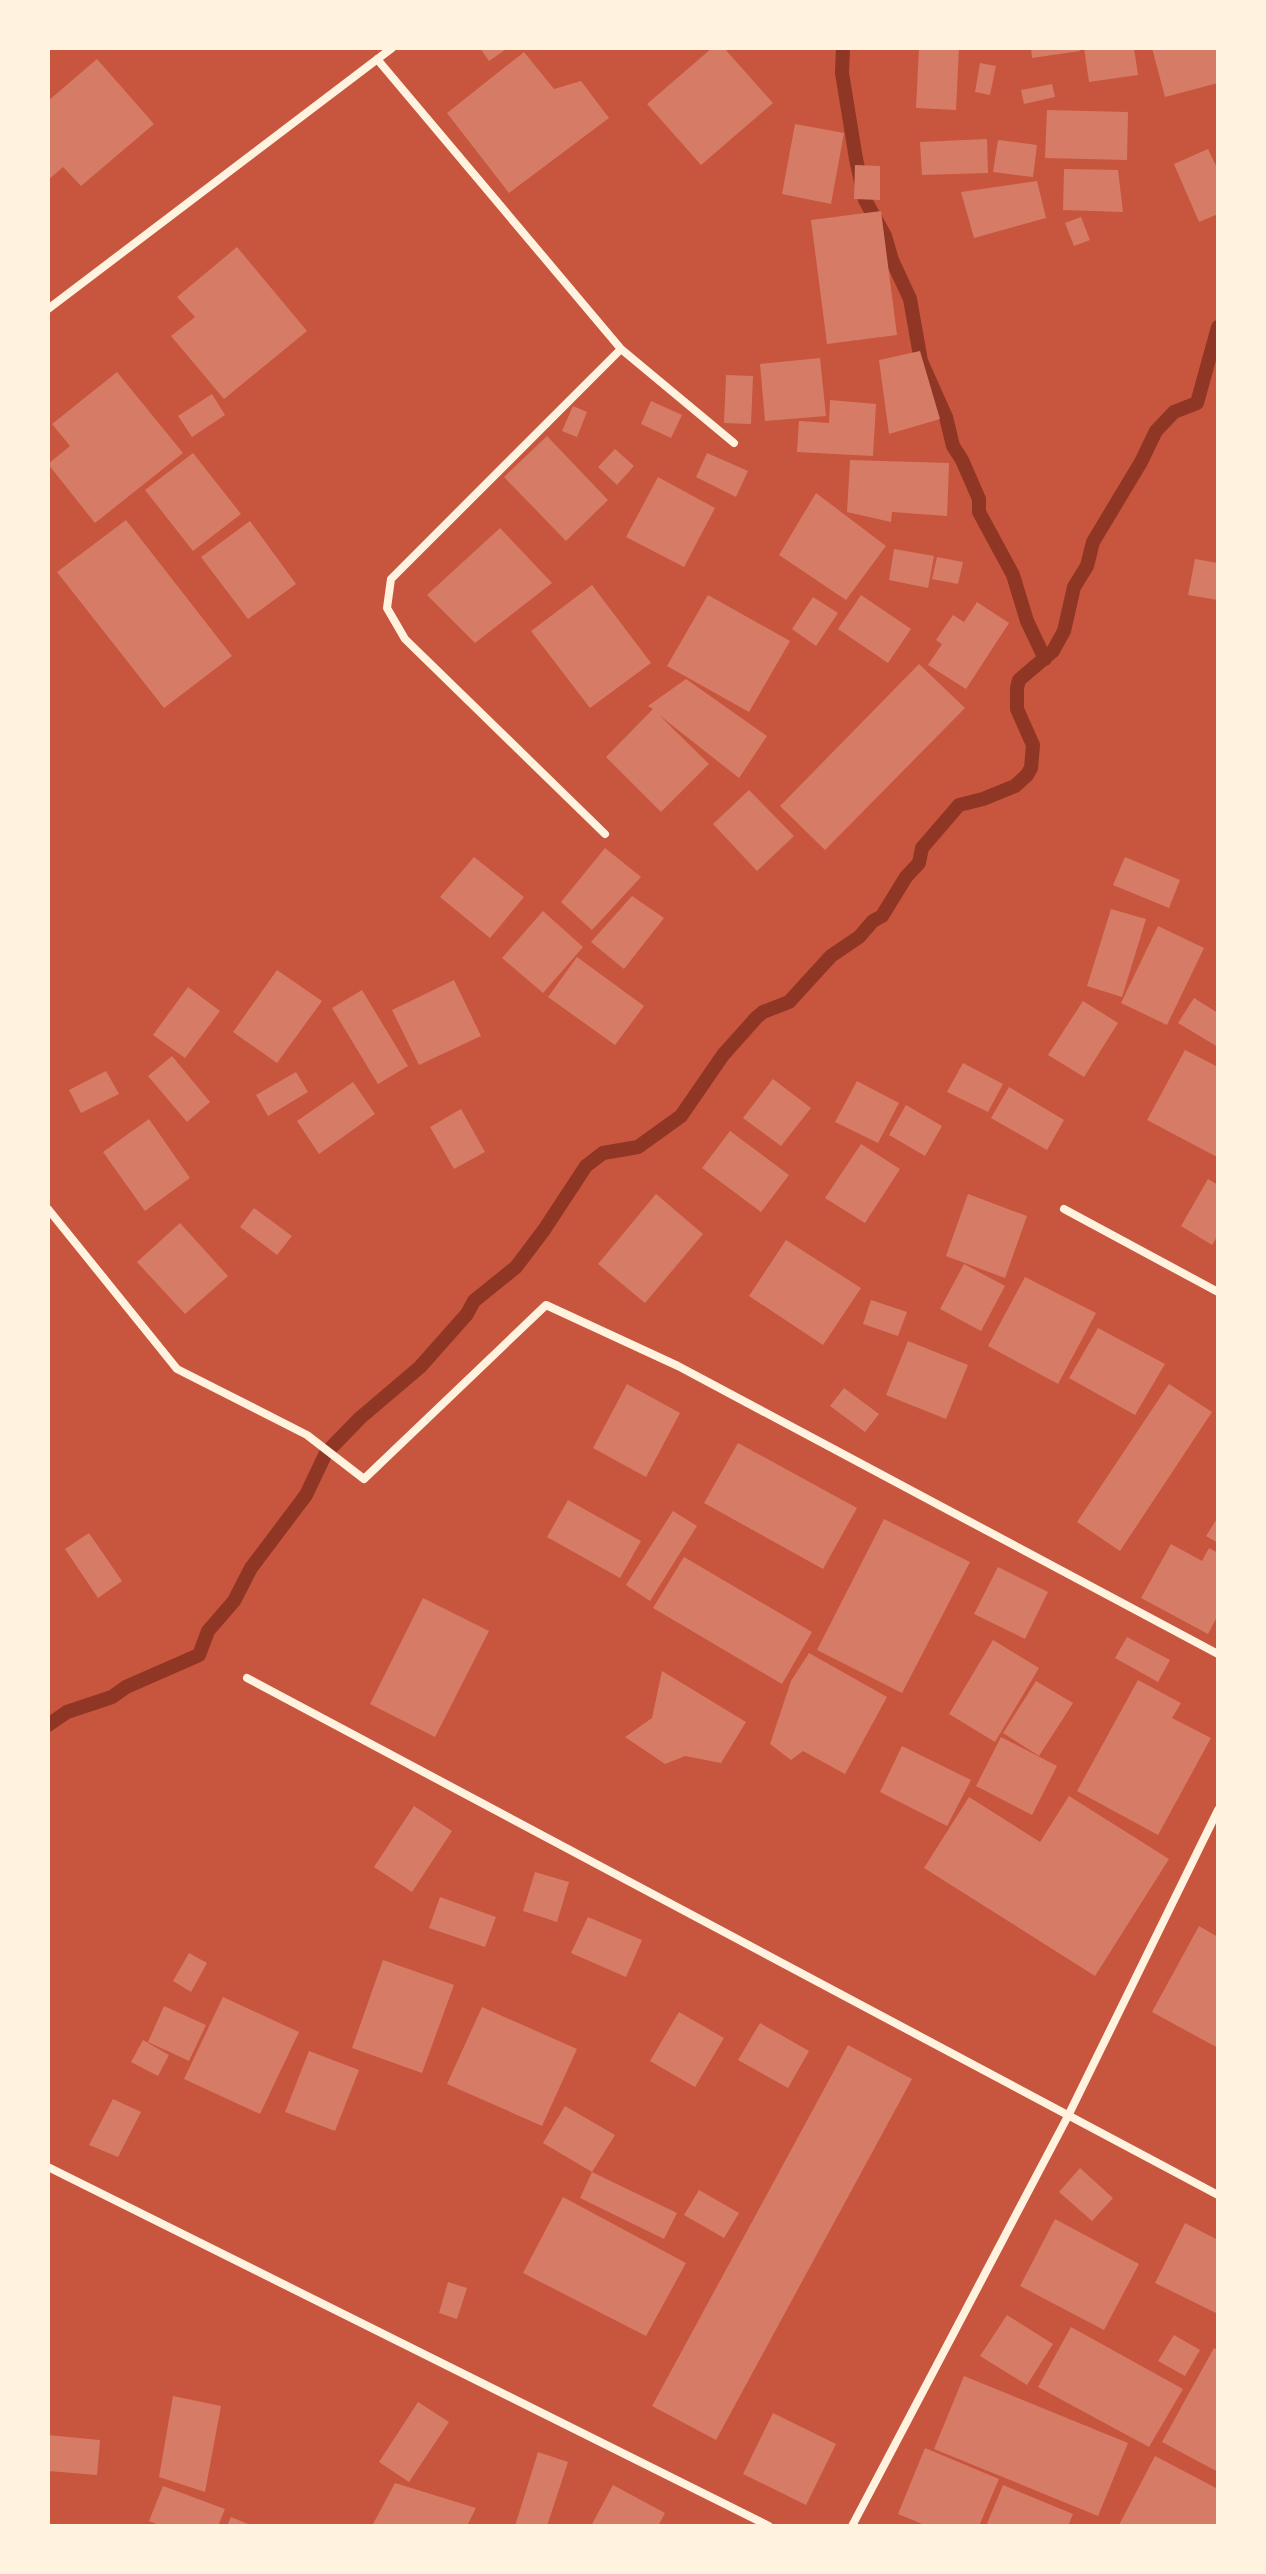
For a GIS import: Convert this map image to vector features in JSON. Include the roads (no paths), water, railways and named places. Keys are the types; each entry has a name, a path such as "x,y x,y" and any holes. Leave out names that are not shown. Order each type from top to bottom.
{"street":[{"path":"48,309 392,48"},
{"path":"377,59 621,349 734,443"},
{"path":"605,834 405,639 387,608 391,579 621,349"},
{"path":"48,1209 177,1369 307,1435 364,1479 546,1305 678,1366 1218,1654"},
{"path":"1064,1209 1218,1292"},
{"path":"247,1678 1218,2195"},
{"path":"852,2526 1068,2116 1218,1810"},
{"path":"48,2167 769,2526"}],"waterway":[{"path":"843,48 842,73 865,200 885,236 910,299 921,361 946,417 953,446 979,499 979,512 1013,575 1027,621 1045,659"},
{"path":"48,1725 67,1712 112,1697 126,1687 199,1655 208,1631 234,1601 251,1568 306,1495 326,1453 360,1418 420,1367 467,1314 474,1301 516,1267 586,1166 603,1153 638,1147 681,1116 723,1055 756,1018 789,1002 831,956 882,916 906,877 919,863 922,848 959,805 1015,786 1027,775 1031,768 1033,745 1017,709 1019,680 1053,651 1064,631 1074,587 1087,566 1093,542 1156,431 1174,412 1197,403 1218,327"}]}
